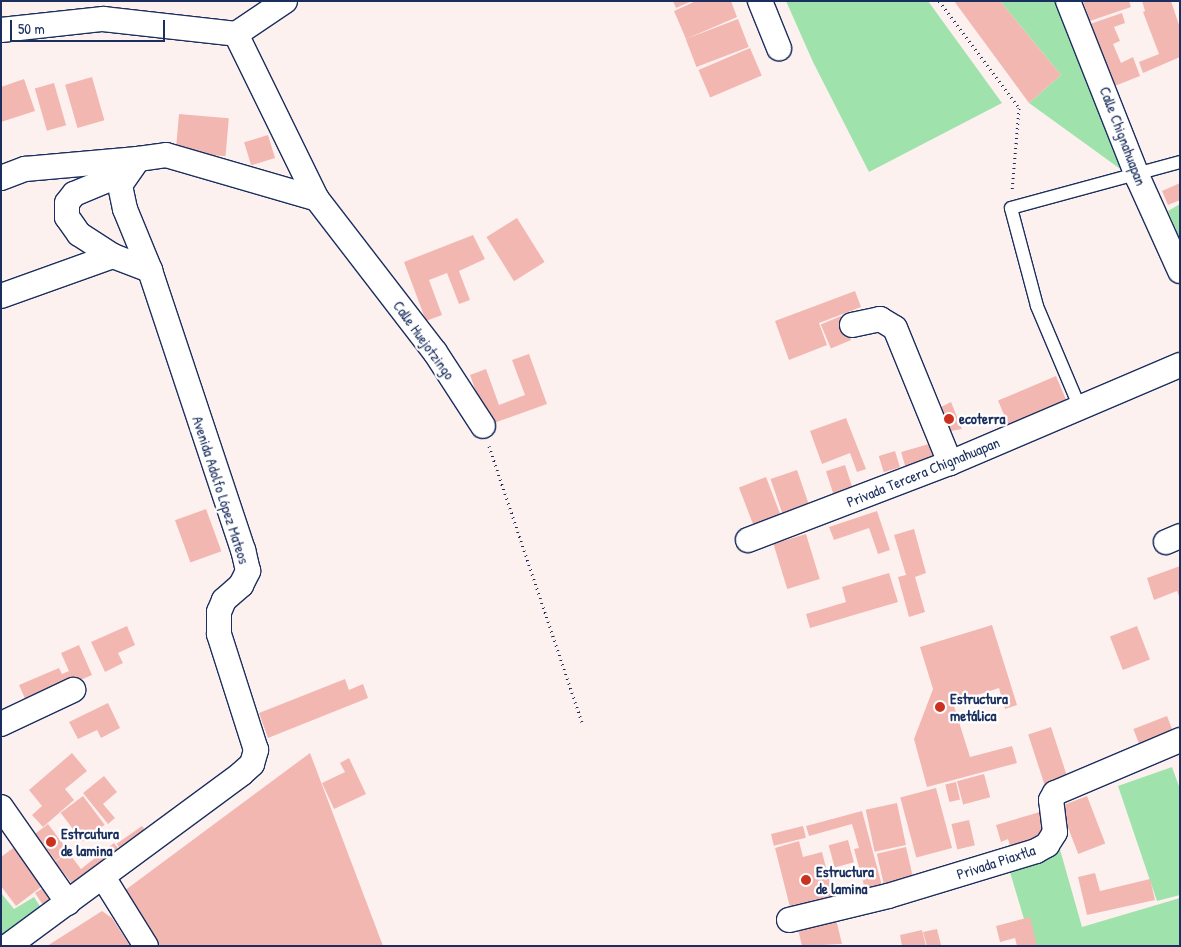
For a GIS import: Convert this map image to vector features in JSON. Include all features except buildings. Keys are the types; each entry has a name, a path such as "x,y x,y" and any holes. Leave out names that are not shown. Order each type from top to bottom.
{"street":[{"path":"1,30 103,18 236,34 285,1"},
{"path":"760,1 779,48"},
{"name":"Calle Chignahuapan","path":"1068,1 1137,174 1180,271"},
{"name":"Calle Huejotzingo","path":"236,34 317,198 435,352 483,426"},
{"path":"150,270 113,256 79,234 67,216 67,203 74,194 133,165 166,155 317,198"},
{"path":"1,178 25,169 133,165"},
{"name":"Avenida Adolfo López Mateos","path":"8,946 241,774 252,764 256,750 219,634 219,612 224,600 241,585 248,571 243,550 150,270 125,209 120,185 133,165"},
{"path":"1,296 113,256"},
{"path":"852,325 880,319 894,328 950,463"},
{"name":"Privada Tercera Chignahuapan","path":"748,540 950,463 1180,365"},
{"path":"1,724 73,690"},
{"name":"Privada Piaxtla","path":"789,920 888,896 1047,845 1056,832 1051,800 1055,793 1180,740"},
{"path":"1,807 68,902"},
{"path":"103,877 146,946"}],"lane":[{"path":"1080,408 1036,306 1011,208 1180,162"}],"path":[{"path":"939,1 1019,108 1011,208"},
{"path":"483,426 583,725"}],"green space":[{"path":"786,1 928,1 1002,103 869,172 813,62"},
{"path":"1000,1 1056,1 1130,176 1029,103 1061,75"},
{"path":"1180,204 1180,239 1168,211"},
{"path":"1172,767 1180,789 1180,895 1157,901 1118,786"},
{"path":"1059,846 1082,927 1180,898 1180,946 1032,946 1007,862"},
{"path":"1,893 14,909 34,897 45,914 6,941 1,935"}],"place":[{"name":"ecoterra","path":"949,419"},
{"name":"Estructura metálica","path":"940,707"},
{"name":"Estrcutura de lamina","path":"51,842"},
{"name":"Estructura de lamina","path":"806,880"}]}
